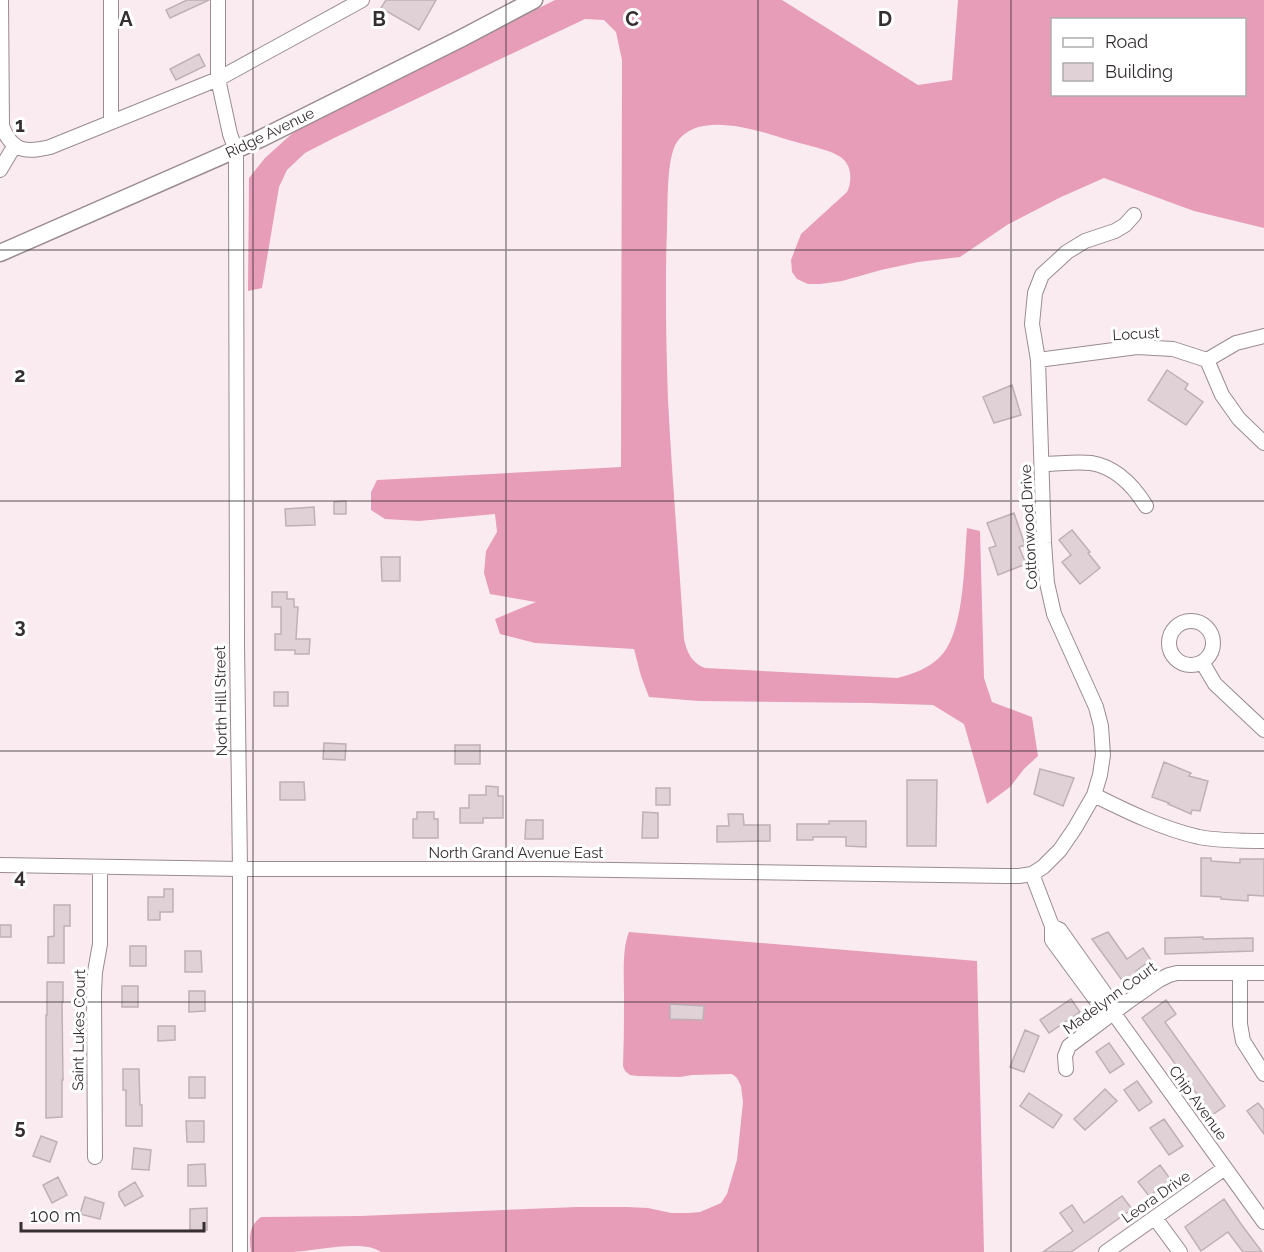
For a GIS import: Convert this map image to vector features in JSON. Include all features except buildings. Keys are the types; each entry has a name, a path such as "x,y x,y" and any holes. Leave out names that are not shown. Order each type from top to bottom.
{"street":[{"path":"1,0 2,126 6,136 15,145 20,149 33,151 50,147 218,79 362,0"},
{"path":"111,0 111,122"},
{"name":"North Hill Street","path":"218,0 218,79 236,151 240,1252"},
{"name":"Ridge Avenue","path":"0,253 236,151 534,0"},
{"path":"0,170 15,145"},
{"name":"Cottonwood Drive","path":"1032,874 1043,867 1060,850 1075,828 1094,795 1103,755 1101,726 1096,707 1054,614 1047,583 1038,360 1032,324 1035,293 1042,274 1067,252 1085,241 1115,231 1134,216"},
{"path":"1264,336 1236,343 1207,360 1222,395 1239,419 1264,442"},
{"name":"Locust","path":"1038,360 1137,347 1173,349 1207,360"},
{"path":"1042,464 1090,463 1107,468 1136,490 1146,506"},
{"path":"1202,662 1215,684 1264,730"},
{"path":"1094,795 1123,809 1199,837 1264,841"},
{"name":"North Grand Avenue East","path":"0,865 240,869 548,869 1006,876 1032,874"},
{"name":"Saint Lukes Court","path":"94,1157 94,972 100,944 100,867"},
{"name":"Chip Avenue","path":"1032,874 1052,926 1059,930 1090,982 1106,994 1109,1008 1264,1222"},
{"path":"1240,973 1240,1024 1243,1041 1264,1074"},
{"name":"Madelynn Court","path":"1066,1069 1065,1056 1069,1046 1109,1008 1169,975 1264,973"},
{"name":"Leora Drive","path":"1107,1252 1225,1168"},
{"path":"1155,1218 1180,1252"}],"shaded area":[{"path":"555,0 782,0 918,85 952,80 958,0 1264,0 1264,228 1194,211 1104,178 1007,225 960,257 918,262 842,281 808,284 797,279 792,272 791,260 801,234 847,192 850,175 843,159 827,151 768,133 717,125 701,126 687,132 673,149 668,195 667,378 684,639 689,653 693,660 705,668 897,678 920,671 939,658 948,647 962,597 967,528 980,531 984,678 992,702 1032,717 1038,756 1010,787 987,804 964,724 933,705 699,701 649,697 634,649 535,643 500,634 495,619 536,602 490,594 484,573 486,551 497,532 495,514 419,521 385,519 371,510 371,492 377,480 621,467 622,60 616,32 604,20 585,19 305,153 287,170 279,187 262,288 248,291 249,178 265,158 295,131"},
{"path":"629,932 977,961 984,1252 381,1252 363,1246 351,1246 293,1252 251,1252 251,1232 254,1224 261,1217 360,1216 577,1207 648,1208 671,1213 688,1213 700,1212 721,1203 727,1194 737,1160 743,1102 741,1086 732,1074 680,1077 638,1076 630,1075 625,1071 623,1066 624,963"}]}
